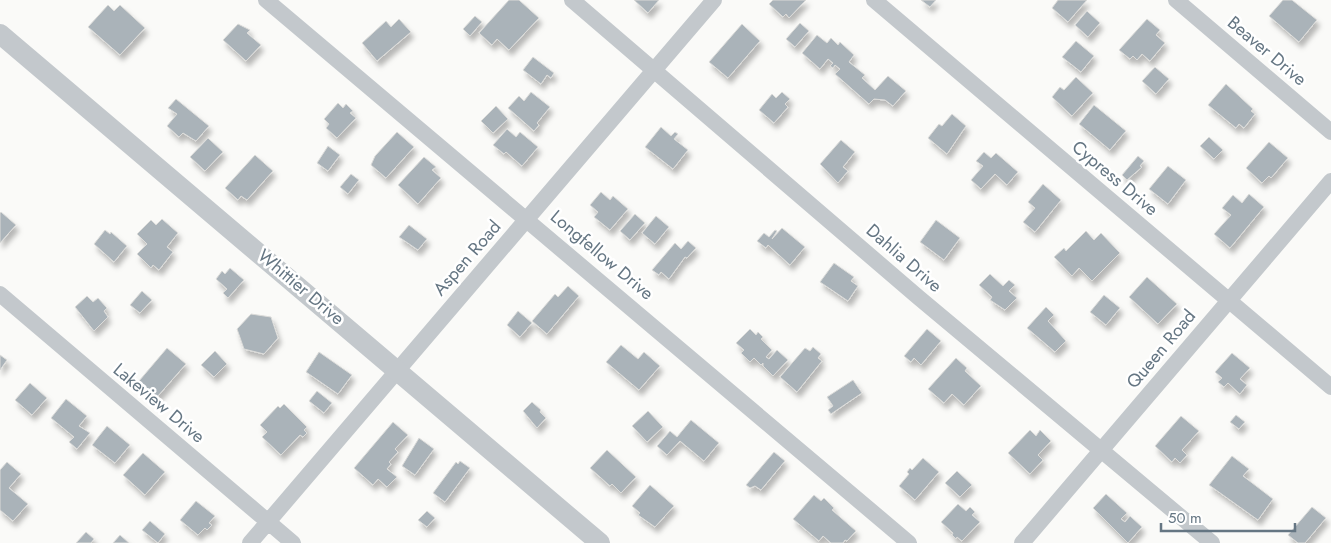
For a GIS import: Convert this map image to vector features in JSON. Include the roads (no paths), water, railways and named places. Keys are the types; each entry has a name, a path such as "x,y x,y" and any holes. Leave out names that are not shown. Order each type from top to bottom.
{"street":[{"name":"Longfellow Drive","path":"266,0 430,140 527,218 909,543"},
{"name":"Dahlia Drive","path":"572,0 918,297 1102,449 1212,543"},
{"name":"Aspen Road","path":"250,543 714,0"},
{"name":"Cypress Drive","path":"874,0 1331,387"},
{"name":"Beaver Drive","path":"1176,0 1331,132"},
{"name":"Whittier Drive","path":"0,34 398,369 600,543"},
{"name":"Queen Road","path":"1022,543 1331,181"},
{"name":"Lakeview Drive","path":"0,294 293,543"}]}
